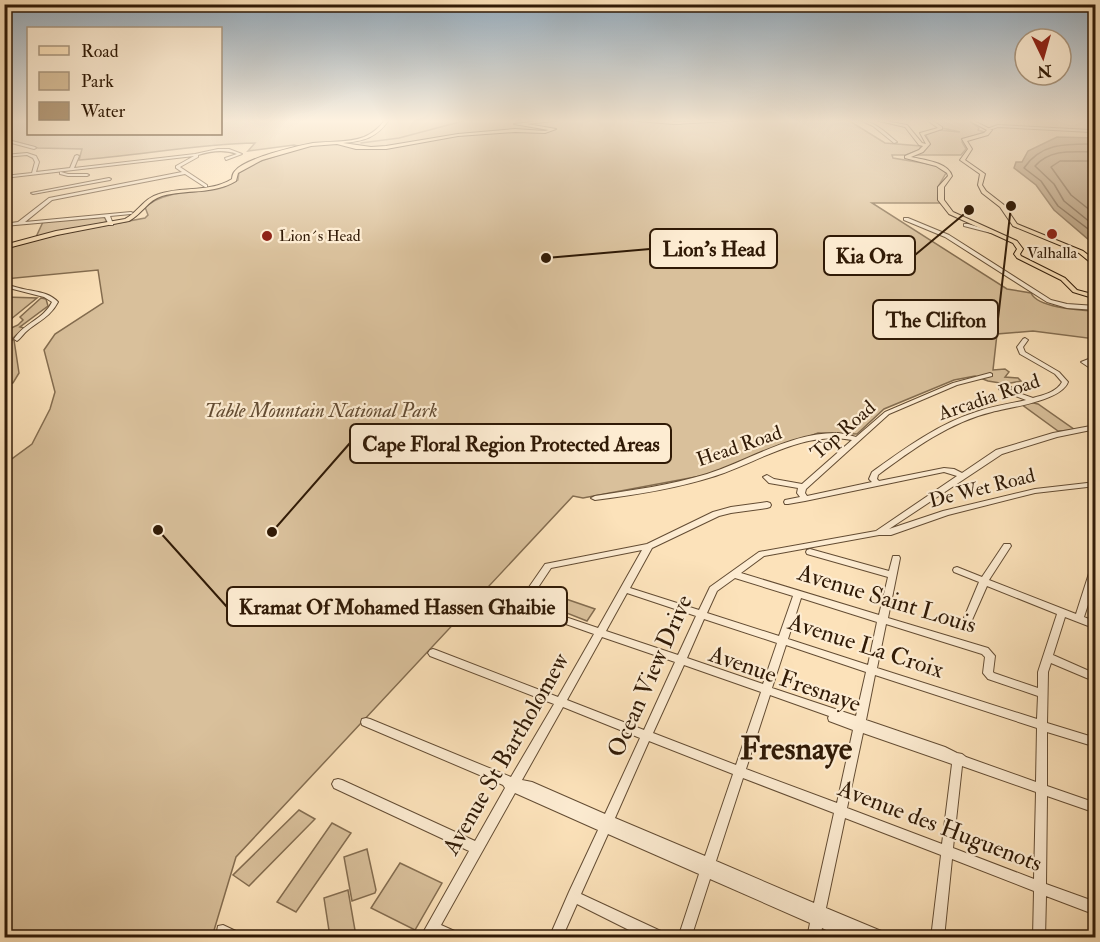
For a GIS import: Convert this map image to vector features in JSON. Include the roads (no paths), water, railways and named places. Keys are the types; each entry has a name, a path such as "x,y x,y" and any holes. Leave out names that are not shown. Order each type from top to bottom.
{"main road":[{"path":"4,247 110,220 120,222 137,215 144,203 154,197 176,191 225,186 234,180 235,172 252,164"},
{"path":"934,164 947,170 950,176 941,187 942,202 953,214 1015,242 1020,249 1017,254 1019,257 1063,279 1074,291 1095,297"},
{"path":"968,164 983,174 980,185 984,192 1000,204 1015,225 1081,252 1095,265"}],"street":[{"path":"34,174 37,164"},
{"path":"71,170 74,164"},
{"path":"4,177 121,164"},
{"path":"183,164 177,167 206,186"},
{"path":"60,172 68,175 87,175"},
{"path":"20,223 50,199 183,173"},
{"path":"33,193 109,179"},
{"path":"84,192 91,183"},
{"path":"4,225 110,220 131,213"},
{"path":"906,219 947,236 1049,301 1067,306 1095,308"},
{"path":"966,225 993,232"},
{"path":"4,284 19,292 49,296 55,302 50,311 20,333 17,339"},
{"name":"Arcadia Road","path":"878,484 873,479 874,475 930,436 978,414 1032,400 1064,386 1065,382 1057,373 1022,353 1020,348 1025,340"},
{"path":"1095,358 1084,362 1095,370"},
{"name":"Top Road","path":"805,499 800,492 803,487 891,411 955,384 990,375"},
{"path":"1009,388 1002,389 1032,400"},
{"name":"Ocean View Drive","path":"555,938 713,589 762,554 878,533 999,452 1054,436 1095,428"},
{"name":"Head Road","path":"595,498 646,491 707,477 815,436 835,435 857,439"},
{"path":"788,502 946,470 963,476"},
{"path":"767,477 772,481 803,487"},
{"name":"De Wet Road","path":"878,533 885,534 941,514 1035,490 1095,484"},
{"path":"629,549 649,546 716,514 767,505"},
{"name":"Avenue St Bartholomew","path":"429,932 510,783 560,702 649,546"},
{"path":"969,618 992,566 1007,546"},
{"path":"629,549 642,557"},
{"name":"Avenue Fresnaye","path":"629,549 548,566 521,605 1095,808"},
{"path":"810,552 892,575"},
{"path":"813,938 896,558"},
{"path":"1079,619 1093,578 1095,564"},
{"path":"957,570 1095,626"},
{"name":"Avenue Saint Louis","path":"733,574 987,652 990,656 988,672 991,676 1042,693"},
{"name":"Avenue La Croix","path":"624,589 1095,743"},
{"path":"684,938 798,594"},
{"path":"1039,938 1043,672 1062,612"},
{"name":"Avenue des Huguenots","path":"433,653 1095,909"},
{"path":"1047,657 1095,678"},
{"path":"366,722 818,915 879,937"},
{"path":"937,938 959,760"},
{"path":"338,784 476,848"},
{"path":"573,896 660,938"},
{"path":"818,915 859,938"},
{"path":"429,932 454,938"}],"water":[{"path":"1015,164 1095,164 1095,241 1089,240 1054,210 1036,185 1014,168"}],"place":[{"name":"The Clifton","path":"1011,206"},
{"name":"Kia Ora","path":"969,210"},
{"name":"Valhalla","path":"1052,234"},
{"name":"Lion´s Head","path":"267,236"},
{"name":"Lion's Head","path":"546,258"},
{"name":"Kramat Of Mohamed Hassen Ghaibie","path":"158,530"},
{"name":"Cape Floral Region Protected Areas","path":"272,532"}],"district":[{"name":"Fresnaye","path":"796,749"}],"park label":[{"name":"Table Mountain National Park","path":"321,410"}]}
